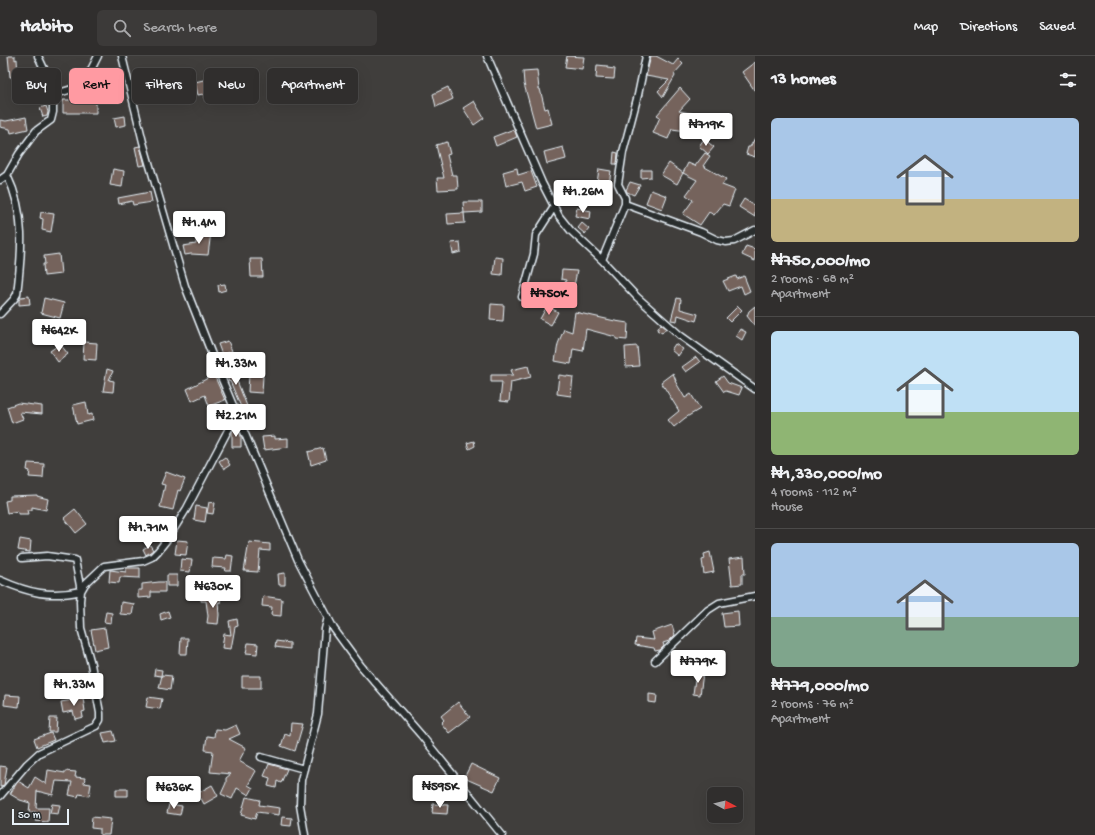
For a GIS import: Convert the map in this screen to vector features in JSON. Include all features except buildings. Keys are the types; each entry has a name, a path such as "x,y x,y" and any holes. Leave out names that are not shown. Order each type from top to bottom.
{"street":[{"path":"38,56 44,68"},
{"path":"61,92 75,88 84,82 98,56"},
{"path":"122,56 143,142 185,286 236,415 265,479 298,560 334,629 361,666 421,735 502,835"},
{"path":"487,56 542,183 559,216 571,231 602,260 637,297 681,336 755,389"},
{"path":"602,260 625,204 625,198 618,184 623,152 646,56"},
{"path":"0,180 7,175 19,154 36,131 51,120 53,104"},
{"path":"0,314 17,294 22,227 18,203 7,175"},
{"path":"625,204 701,232 717,240 726,242 734,241 755,230"},
{"path":"522,297 534,254 536,235 554,207"},
{"path":"0,580 42,594 68,594 81,591 85,584 104,566 143,561 152,557 169,537 187,508 236,415"},
{"path":"0,796 27,764 39,753 96,726 100,720 99,703 91,664 81,628 81,591 75,560 47,556 22,558"},
{"path":"655,660 708,610 719,603 755,596"},
{"path":"305,835 300,805 301,780 318,714 325,629 328,617"},
{"path":"261,757 304,769"}]}
